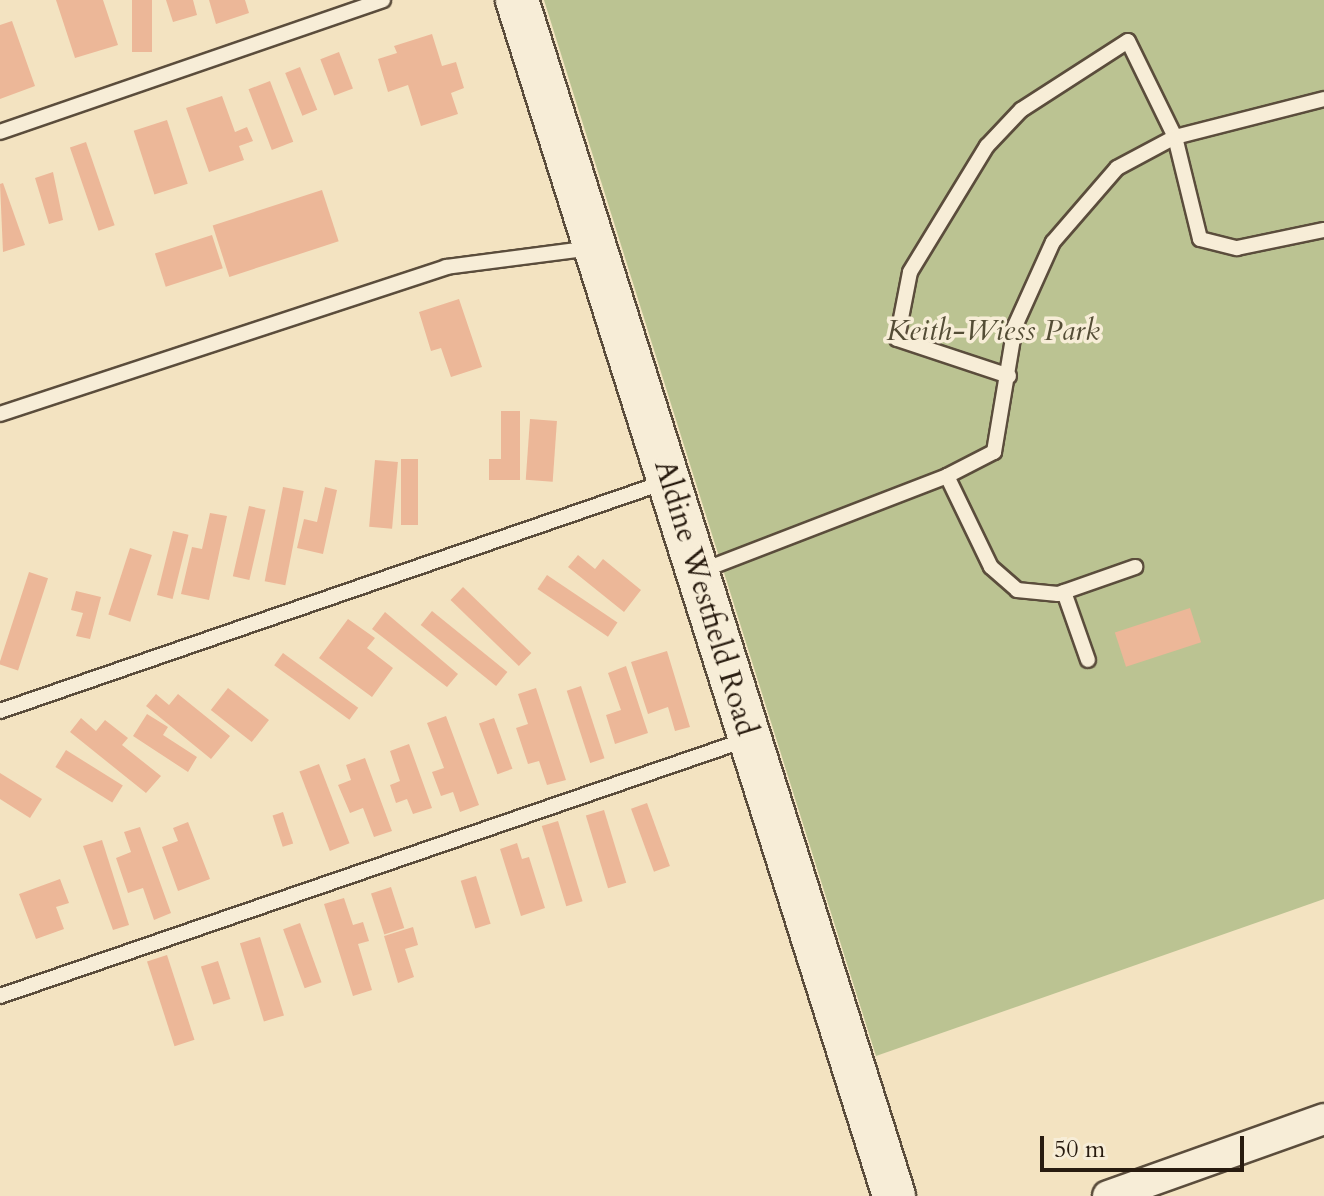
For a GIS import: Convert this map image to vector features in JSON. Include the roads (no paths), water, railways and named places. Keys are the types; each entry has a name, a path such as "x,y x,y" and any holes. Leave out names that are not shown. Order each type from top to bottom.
{"main road":[{"name":"Aldine Westfield Road","path":"517,0 894,1196"}],"street":[{"path":"1108,1196 1324,1119"}],"lane":[{"path":"0,132 383,0"},
{"path":"1009,376 897,339 910,272 987,146 1021,110 1128,41 1175,137 1200,239 1237,248 1324,230"},
{"path":"697,572 947,476 994,452 1015,326 1053,242 1117,168 1175,137 1324,99"},
{"path":"0,414 446,267 594,248"},
{"path":"947,476 991,567 1017,590 1064,592 1135,567"},
{"path":"0,711 669,481"},
{"path":"1064,592 1088,660"},
{"path":"0,996 748,739"}],"park label":[{"name":"Keith-Wiess Park","path":"993,331"}]}
